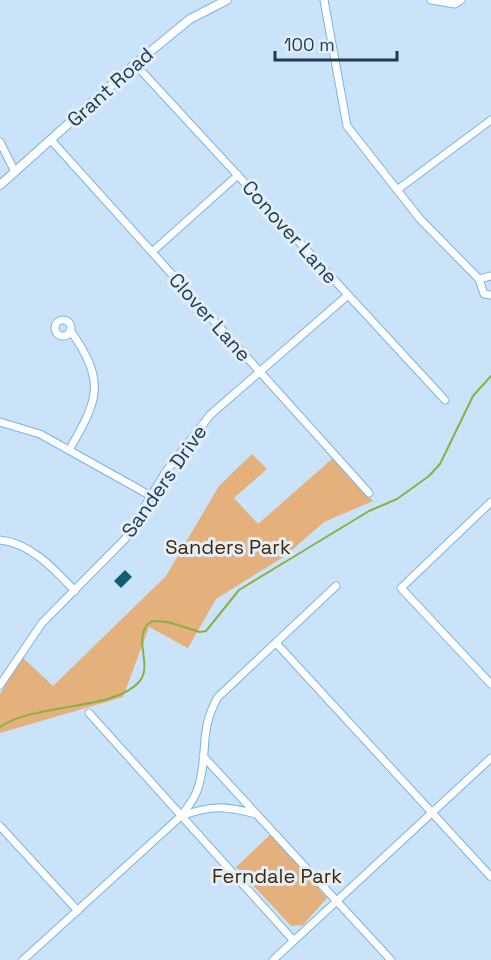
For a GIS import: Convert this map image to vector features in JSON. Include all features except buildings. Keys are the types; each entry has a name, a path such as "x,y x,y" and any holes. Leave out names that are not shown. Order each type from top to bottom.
{"street":[{"name":"Grant Road","path":"0,185 135,64 190,19 215,3 227,0"},
{"path":"324,0 347,126 420,219 479,279 481,291 491,295"},
{"path":"431,0 443,4 454,4 461,0"},
{"name":"Conover Lane","path":"135,64 445,400"},
{"path":"398,190 491,120"},
{"name":"Clover Lane","path":"51,140 369,492"},
{"path":"0,142 15,172"},
{"path":"152,252 238,175"},
{"path":"479,279 491,276"},
{"name":"Sanders Drive","path":"0,685 30,636 125,539 165,473 210,416 348,295"},
{"path":"69,450 90,415 94,392 93,367 70,330"},
{"path":"0,422 40,434 151,496"},
{"path":"491,502 401,588 491,684"},
{"path":"0,540 20,546 44,560 75,591"},
{"path":"23,960 181,816 199,787 203,735 218,697 277,644 336,586"},
{"path":"277,644 491,877"},
{"path":"89,713 294,941"},
{"path":"203,756 391,960"},
{"path":"273,960 491,758"},
{"path":"181,816 206,807 227,807 256,814"},
{"path":"0,826 78,911"}],"green space":[{"name":"Sanders Park","path":"252,454 267,469 234,498 258,524 333,458 373,501 324,522 285,556 216,599 188,648 149,627 123,697 0,733 0,694 22,657 53,686 166,576 219,486"},
{"name":"Ferndale Park","path":"271,834 327,898 303,925 291,926 236,867"}],"waterway":[{"path":"0,727 16,719 112,698 127,691 143,676 143,632 152,621 168,622 200,632 206,631 239,590 369,511 397,499 429,476 440,464 473,396 491,376"}]}
